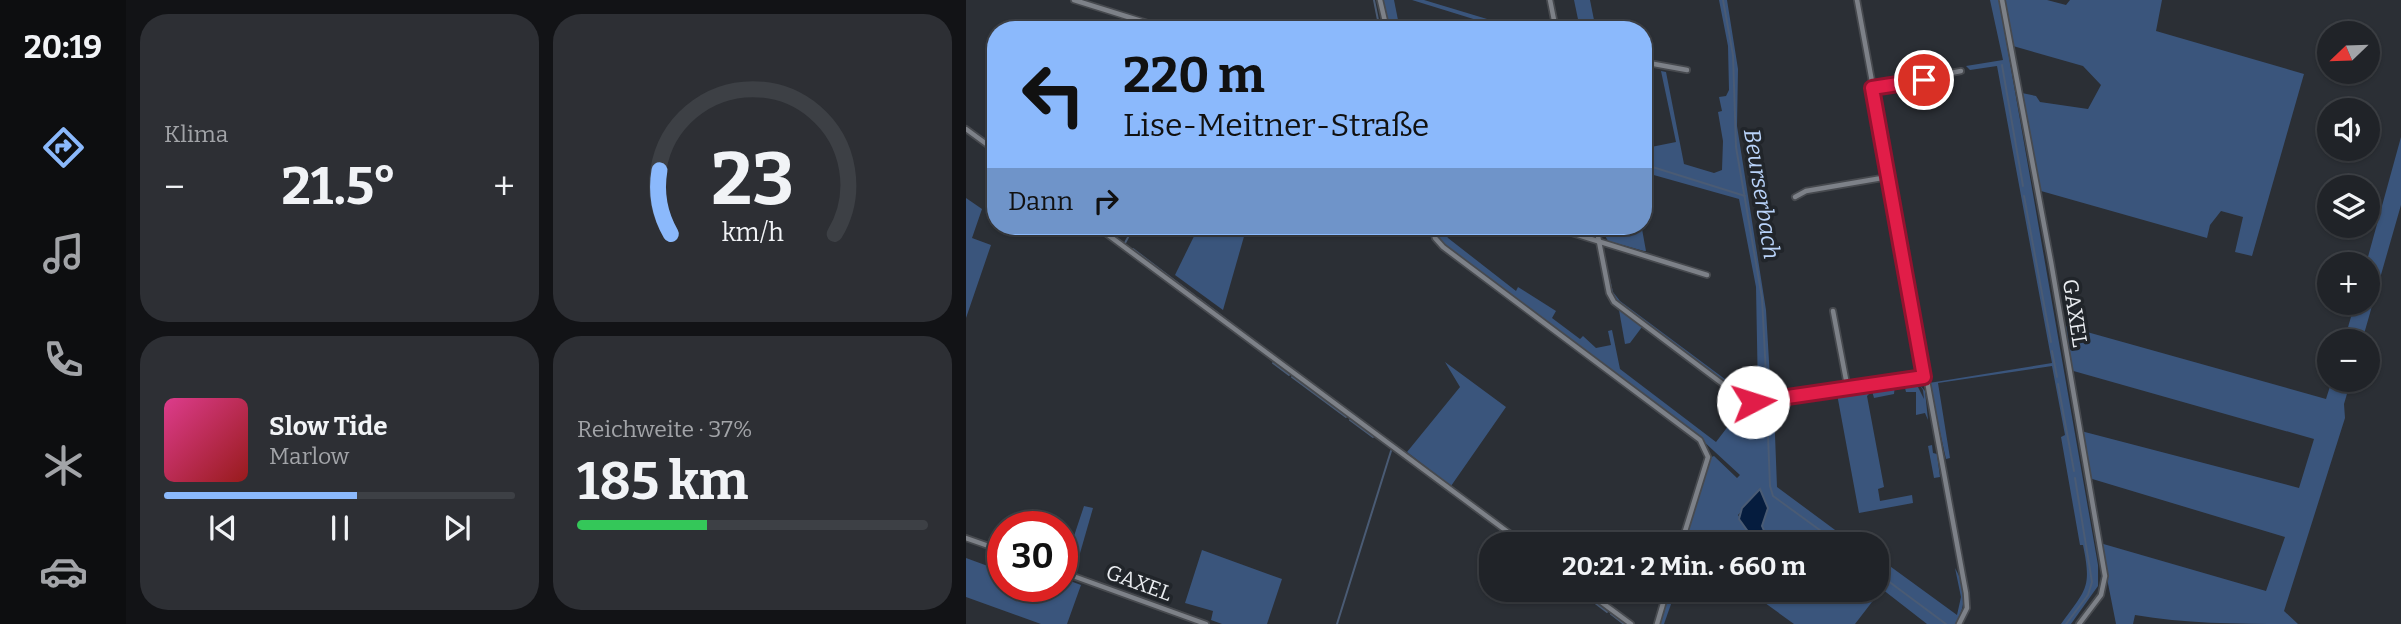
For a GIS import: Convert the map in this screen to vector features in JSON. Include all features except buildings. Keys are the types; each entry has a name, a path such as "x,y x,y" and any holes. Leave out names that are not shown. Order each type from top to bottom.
{"street":[{"path":"1074,0 1141,21"},
{"path":"1380,0 1385,21"},
{"path":"1550,0 1554,21"},
{"path":"1857,0 1924,377 1966,593 1967,608 1962,623"},
{"name":"GAXEL","path":"2002,0 2051,262 2105,576 2101,595 2079,624"},
{"path":"1652,65 1687,70"},
{"path":"1872,88 1961,71"},
{"path":"966,129 987,144"},
{"path":"1796,197 1806,191 1888,177"},
{"path":"1108,235 1508,532"},
{"path":"1434,235 1443,247 1700,440 1707,457 1685,532"},
{"path":"1581,235 1707,275"},
{"path":"1598,235 1609,292 1614,302 1744,400 1766,402 1924,377"},
{"path":"1833,311 1848,390"},
{"path":"966,538 987,545"},
{"name":"GAXEL","path":"1078,578 1206,624"},
{"path":"1601,602 1631,624"},
{"path":"1657,624 1663,602"}],"shaded area":[{"path":"1381,0 1394,0 1398,21 1386,21"},
{"path":"1412,0 1424,0 1494,21 1480,21"},
{"path":"1574,0 1590,0 1594,21 1578,21"},
{"path":"1719,0 1727,0 1738,69 1737,126 1766,310 1771,396 1758,394 1756,287 1739,199 1652,175 1652,147 1676,142 1661,71 1666,72 1684,164 1714,173 1722,170 1723,141 1718,112 1722,111 1719,97 1726,96 1729,90 1728,46"},
{"path":"1990,0 1999,0 2098,565 2098,586 2071,624 2061,624 2085,588 2087,571 2061,437 2065,435 2052,366 1938,383 1950,458 1946,459 1929,383 2052,363 1997,66 1970,70 1966,66 2003,60"},
{"path":"2005,0 2047,0 2066,5 2070,0 2162,0 2156,31 2304,74 2252,256 2235,252 2243,217 2221,211 2210,225 2207,238 2041,191 2022,93 2036,96 2040,102 2088,109 2101,85 2083,66 2013,46"},
{"path":"2401,137 2401,205 2380,278 2380,252 2369,252 2373,238 2380,238 2380,213"},
{"path":"966,198 982,209 972,238 991,245 966,318"},
{"path":"1195,235 1244,235 1223,310 1175,275"},
{"path":"1437,235 1446,235 1516,291 1518,287 1556,311 1552,318 1580,339 1583,336 1596,348 1611,345 1608,331 1612,330 1620,369 1716,442 1745,404 1769,405 1774,409 1777,487 1838,532 1765,532 1762,525 1768,508 1760,489 1738,515 1749,532 1687,532 1709,458 1714,456 1737,478 1740,475 1702,440 1439,241"},
{"path":"1605,235 1643,235 1646,251 1608,241"},
{"path":"1604,252 1613,292 1620,301 1749,397 1741,395 1617,301 1611,290"},
{"path":"1619,310 1642,327 1630,343 1625,344"},
{"path":"2352,315 2369,315 2365,329 2347,329"},
{"path":"2062,325 2326,399 2328,392 2348,392 2344,404 2345,418 2284,611 2298,624 2195,622 2135,615 2133,624 2116,624 2100,543 2266,591 2285,537 2089,478 2081,431 2299,488 2314,439 2070,370"},
{"path":"1445,362 1506,407 1451,486 1407,452 1460,387"},
{"path":"1916,383 1924,399 1923,390 1918,383 1925,391 1928,420 1925,413 1916,415 1916,392 1906,392 1904,384"},
{"path":"1895,385 1894,394 1874,398 1872,391 1867,396 1884,487 1878,489 1880,501 1912,495 1913,503 1859,513 1837,394"},
{"path":"1932,445 1933,453 1937,454 1940,477 1934,478 1928,446"},
{"path":"1760,489 1768,508 1762,526 1765,532 1748,532 1739,519 1742,508"},
{"path":"1084,506 1093,508 1078,560 1078,524"},
{"path":"1202,550 1282,579 1267,624 1222,624 1211,620 1213,611 1185,603"},
{"path":"966,558 987,566 987,602 1075,602 1067,624 1041,624 966,597"},
{"path":"1889,565 1957,615 1961,597 1955,568 1964,596 1959,617 1955,624 1927,624 1889,594"},
{"path":"1664,602 1672,602 1664,624 1658,624"},
{"path":"1764,602 1872,602 1855,624 1794,624"}],"waterway":[{"path":"1374,0 1378,21"},
{"name":"Beurserbach","path":"1723,0 1733,55 1736,147 1762,298 1767,394"},
{"path":"2002,65 2023,186"},
{"path":"1652,167 1745,196"},
{"path":"2024,196 2051,342"},
{"path":"1125,243 1129,235"},
{"path":"1133,249 1195,296"},
{"path":"1198,298 1256,342"},
{"path":"2052,351 2057,377"},
{"path":"1273,363 1289,375"},
{"path":"1292,377 1346,417"},
{"path":"2058,384 2074,471"},
{"name":"Beurserbach","path":"1767,410 1770,486 1773,496 1822,532"},
{"path":"1350,420 1373,437"},
{"path":"1337,624 1391,451"},
{"path":"2066,624 2088,595 2092,582 2075,478"},
{"name":"Beurserbach","path":"1889,582 1946,624"},
{"path":"1594,602 1607,612"},
{"path":"1611,614 1624,624"}],"route":[{"path":"1753,402 1924,377 1872,88 1924,80"}]}
